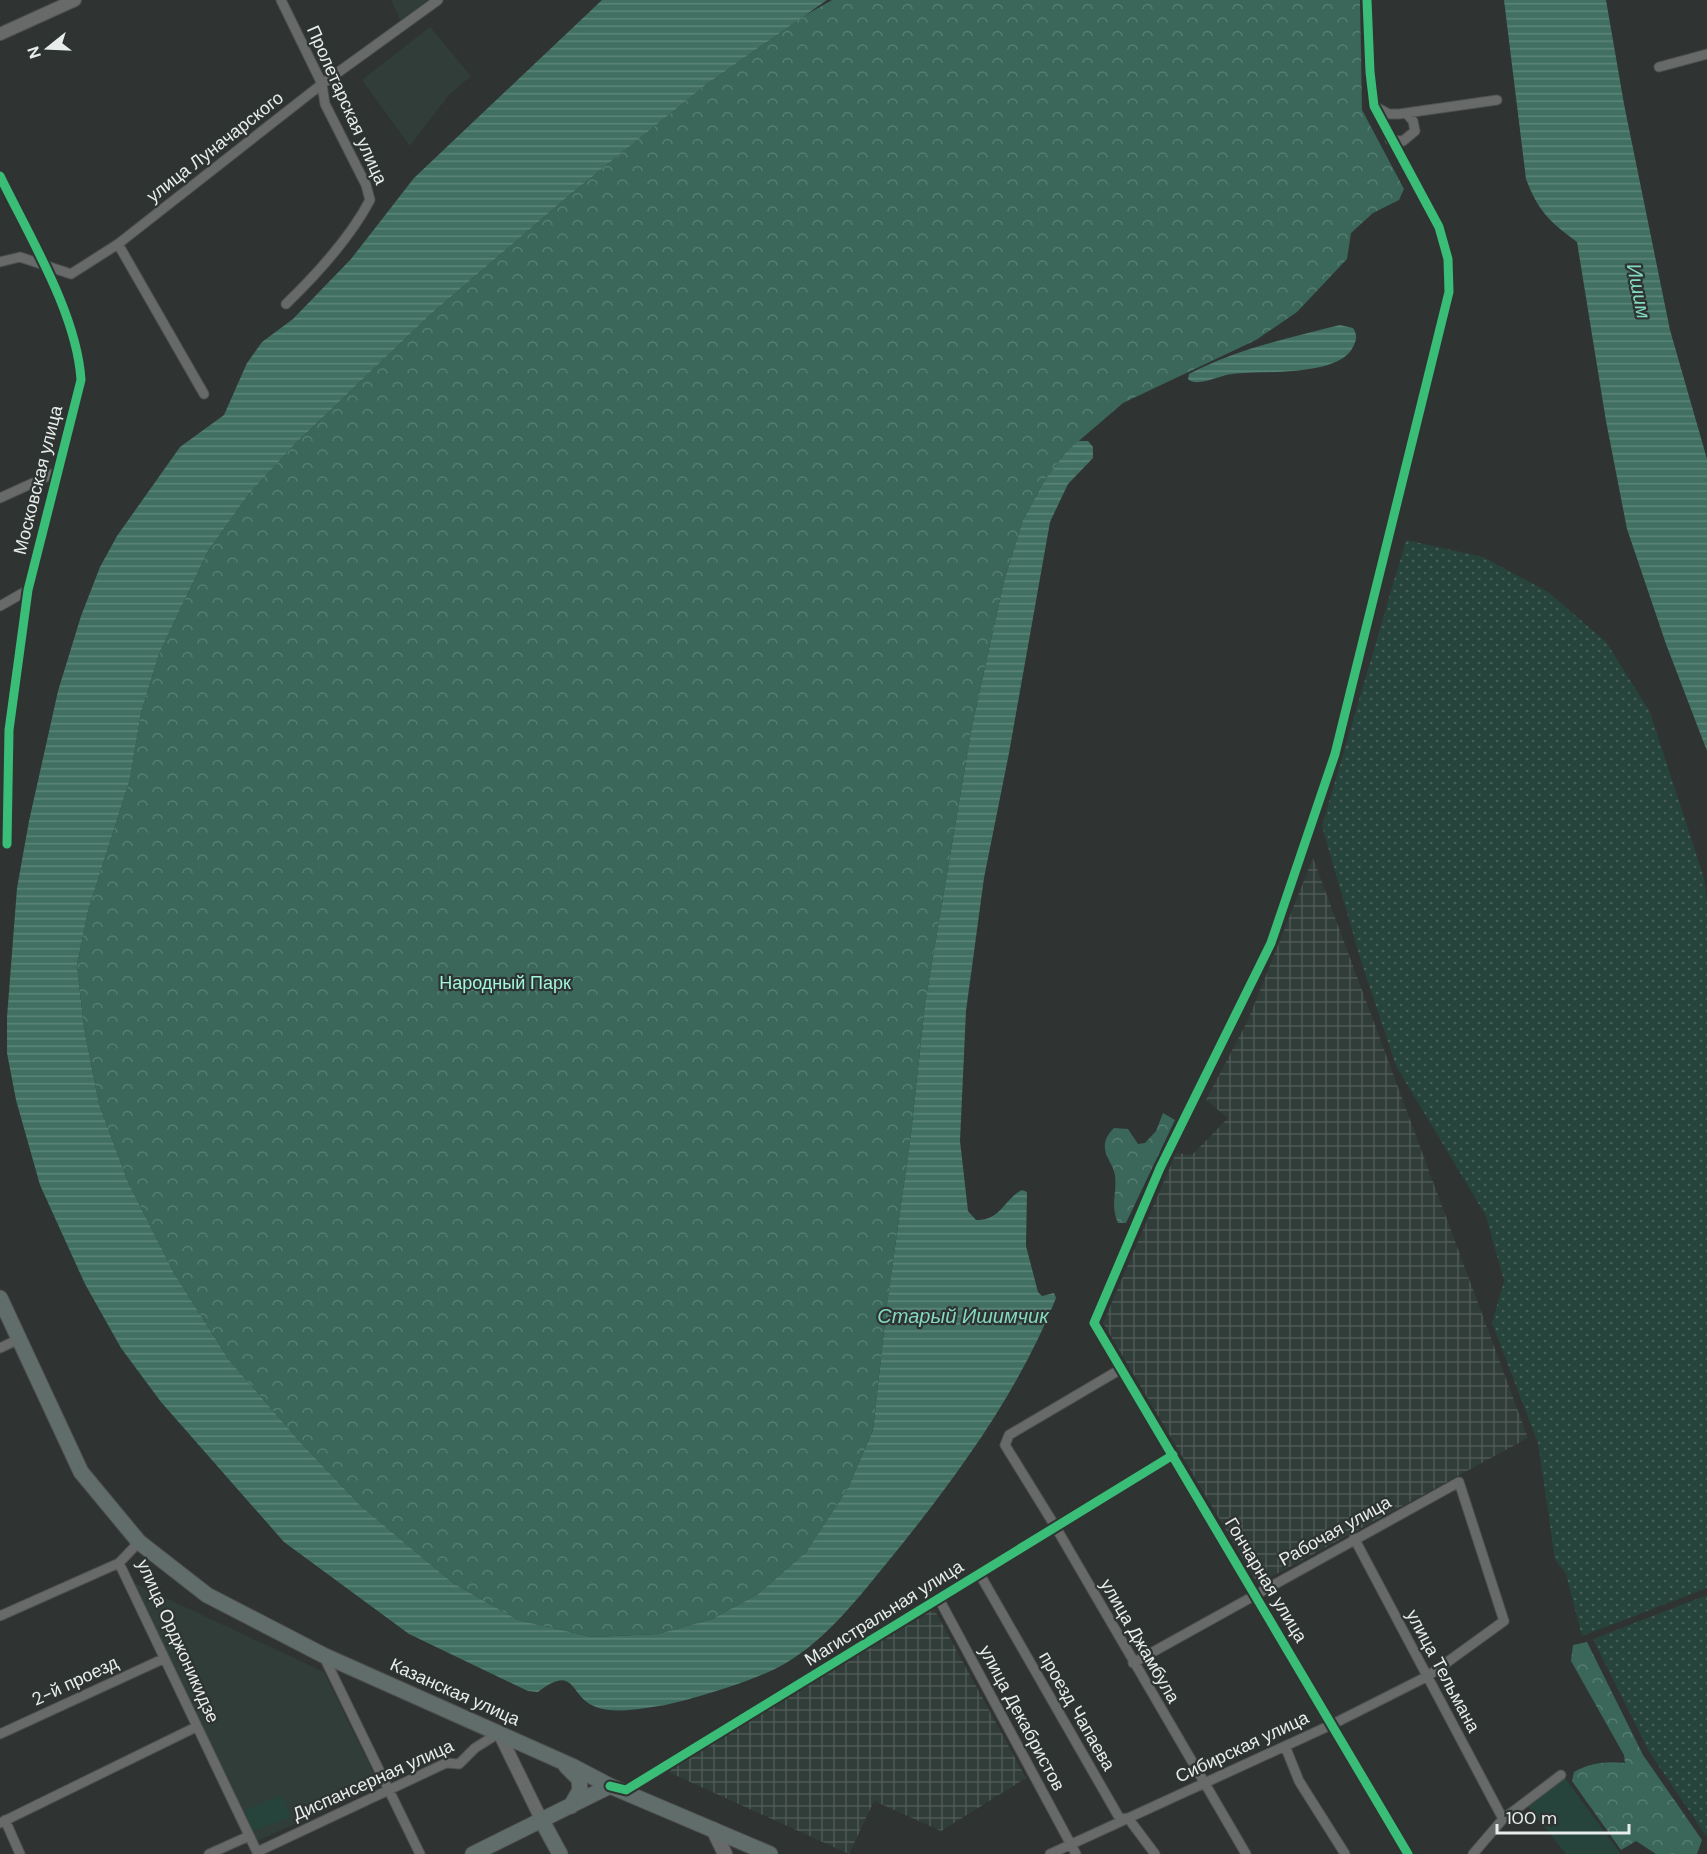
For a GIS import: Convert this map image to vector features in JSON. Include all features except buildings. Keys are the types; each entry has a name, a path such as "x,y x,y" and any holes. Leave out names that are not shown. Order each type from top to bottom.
{"main road":[{"name":"улица Орджоникидзе","path":"0,1298 81,1472 139,1542"},
{"name":"Казанская улица","path":"139,1542 207,1595 323,1655 560,1760 610,1786 770,1854"},
{"path":"560,1760 579,1779 580,1790 571,1806"},
{"name":"Магистральная улица","path":"473,1854 610,1786"},
{"path":"542,1821 560,1854"},
{"path":"712,1829 725,1854"}],"street":[{"path":"0,34 75,0"},
{"name":"Пролетарская улица","path":"281,0 322,84 325,104 366,185 370,200 331,254 286,304"},
{"name":"улица Луначарского","path":"0,262 20,257 71,274 118,244 322,84 438,0"},
{"path":"1367,0 1374,106 1390,140 1403,141 1415,131 1413,122 1406,113"},
{"path":"1659,67 1707,54"},
{"path":"1374,106 1389,114 1497,100"},
{"name":"Гончарная улица","path":"1390,140 1438,227 1448,259 1449,292 1399,499 1335,754 1271,943 1160,1168 1094,1323 1408,1854"},
{"name":"Московская улица","path":"0,176 59,296 80,360 81,380 28,590 4,733 8,844"},
{"path":"118,244 204,394"},
{"path":"0,498 57,472"},
{"path":"0,606 28,590"},
{"path":"0,1348 19,1339"},
{"name":"улица Джамбула","path":"1121,1369 1009,1435 1005,1446 1055,1526 1246,1854"},
{"name":"Магистральная улица","path":"610,1786 626,1790 1173,1455"},
{"name":"Рабочая улица","path":"1133,1663 1354,1538 1459,1482 1504,1621"},
{"name":"улица Тельмана","path":"1354,1538 1503,1819"},
{"name":"улица Орджоникидзе","path":"139,1542 119,1563 257,1853"},
{"path":"0,1616 119,1563"},
{"name":"проезд Чапаева","path":"979,1574 1120,1819 1128,1818 1155,1854"},
{"name":"улица Декабристов","path":"939,1599 1076,1854"},
{"name":"Сибирская улица","path":"1050,1854 1333,1724 1428,1677 1504,1621"},
{"path":"323,1655 420,1854"},
{"name":"2-й проезд","path":"0,1734 163,1659"},
{"path":"20,1854 2,1822 196,1727"},
{"path":"499,1733 542,1821"},
{"name":"Диспансерная улица","path":"257,1853 389,1788 446,1763 459,1764 475,1748 499,1733"},
{"path":"1285,1746 1299,1781 1345,1854"},
{"path":"1473,1854 1503,1819 1561,1775"},
{"path":"209,1854 249,1836"}],"shaded area":[{"path":"391,0 428,0 400,20"},
{"path":"430,27 471,76 448,96 410,146 362,80"},
{"path":"1406,540 1483,557 1548,592 1606,642 1650,712 1704,878 1707,898 1707,1588 1582,1636 1566,1574 1555,1559 1538,1443 1492,1323 1504,1281 1486,1216 1396,1066 1361,961 1322,826"},
{"path":"1313,858 1528,1438 1258,1584 1103,1323 1176,1153 1192,1155 1228,1118 1206,1100 1248,1020"},
{"path":"134,1583 324,1672 380,1786 257,1841"},
{"path":"1707,1595 1707,1837 1650,1753 1593,1639"},
{"path":"934,1609 1026,1778 941,1831 874,1801 849,1854 666,1771"},
{"path":"1565,1778 1619,1854 1566,1854 1528,1807"},
{"path":"282,1795 291,1817 253,1831 245,1810"}],"green space":[{"name":"Народный Парк","path":"832,0 1360,0 1362,110 1404,189 1399,200 1373,213 1351,233 1347,259 1297,312 1256,340 1123,403 1066,452 1046,478 1023,520 1004,581 972,726 925,1004 911,1134 887,1304 873,1430 848,1488 806,1552 758,1594 712,1619 658,1634 592,1637 518,1620 453,1583 361,1506 302,1444 229,1360 174,1273 128,1182 99,1104 84,1028 77,965 88,911 130,779 141,713 159,654 208,551 249,494 294,445 431,314 572,193 707,84 804,16"},
{"path":"1163,1113 1175,1120 1126,1223 1118,1223 1114,1205 1115,1176 1105,1149 1107,1137 1114,1128 1128,1129 1138,1144 1145,1143 1156,1131"},
{"path":"1587,1642 1643,1755 1702,1840 1697,1854 1656,1854 1636,1841 1621,1850 1572,1781 1574,1772 1586,1767 1605,1763 1625,1763 1624,1755 1571,1661 1573,1645"}],"water":[{"name":"Старый Ишимчик","path":"602,0 827,0 707,84 572,193 431,314 294,445 249,494 208,551 159,654 141,713 130,779 88,911 77,965 84,1028 99,1104 128,1182 174,1273 229,1360 302,1444 361,1506 453,1583 518,1620 592,1637 658,1634 712,1619 758,1594 806,1552 848,1488 873,1430 887,1304 911,1134 925,1004 972,726 1004,581 1023,520 1046,478 1066,452 1078,441 1088,441 1093,447 1093,458 1068,484 1050,522 984,878 966,1011 960,1141 968,1211 976,1220 991,1217 1016,1194 1022,1190 1027,1192 1026,1246 1038,1292 1042,1296 1054,1293 1056,1298 1022,1370 959,1470 874,1579 822,1636 792,1659 750,1680 671,1704 619,1711 603,1709 587,1703 566,1681 560,1680 538,1692 528,1691 409,1634 284,1542 161,1402 121,1348 85,1284 40,1185 16,1100 7,1053 7,1017 17,888 29,821 58,691 81,616 100,567 117,536 180,447 224,415 247,363 262,342 293,319 351,259 414,178"},
{"name":"Ишим","path":"1504,0 1606,0 1624,104 1670,330 1707,459 1707,751 1666,644 1627,529 1606,421 1577,242 1559,228 1540,208 1526,179"},
{"path":"1340,325 1353,328 1356,339 1346,356 1334,363 1318,368 1232,374 1203,382 1188,379 1189,374 1207,365 1244,351"}],"cycle path":[{"path":"1367,0 1374,106 1439,227 1448,259 1449,292 1335,754 1271,943 1160,1168 1094,1323 1408,1854"},
{"path":"0,176 61,302 78,355 81,380 28,590 9,730 7,844"},
{"path":"610,1786 626,1790 1173,1455"}]}
